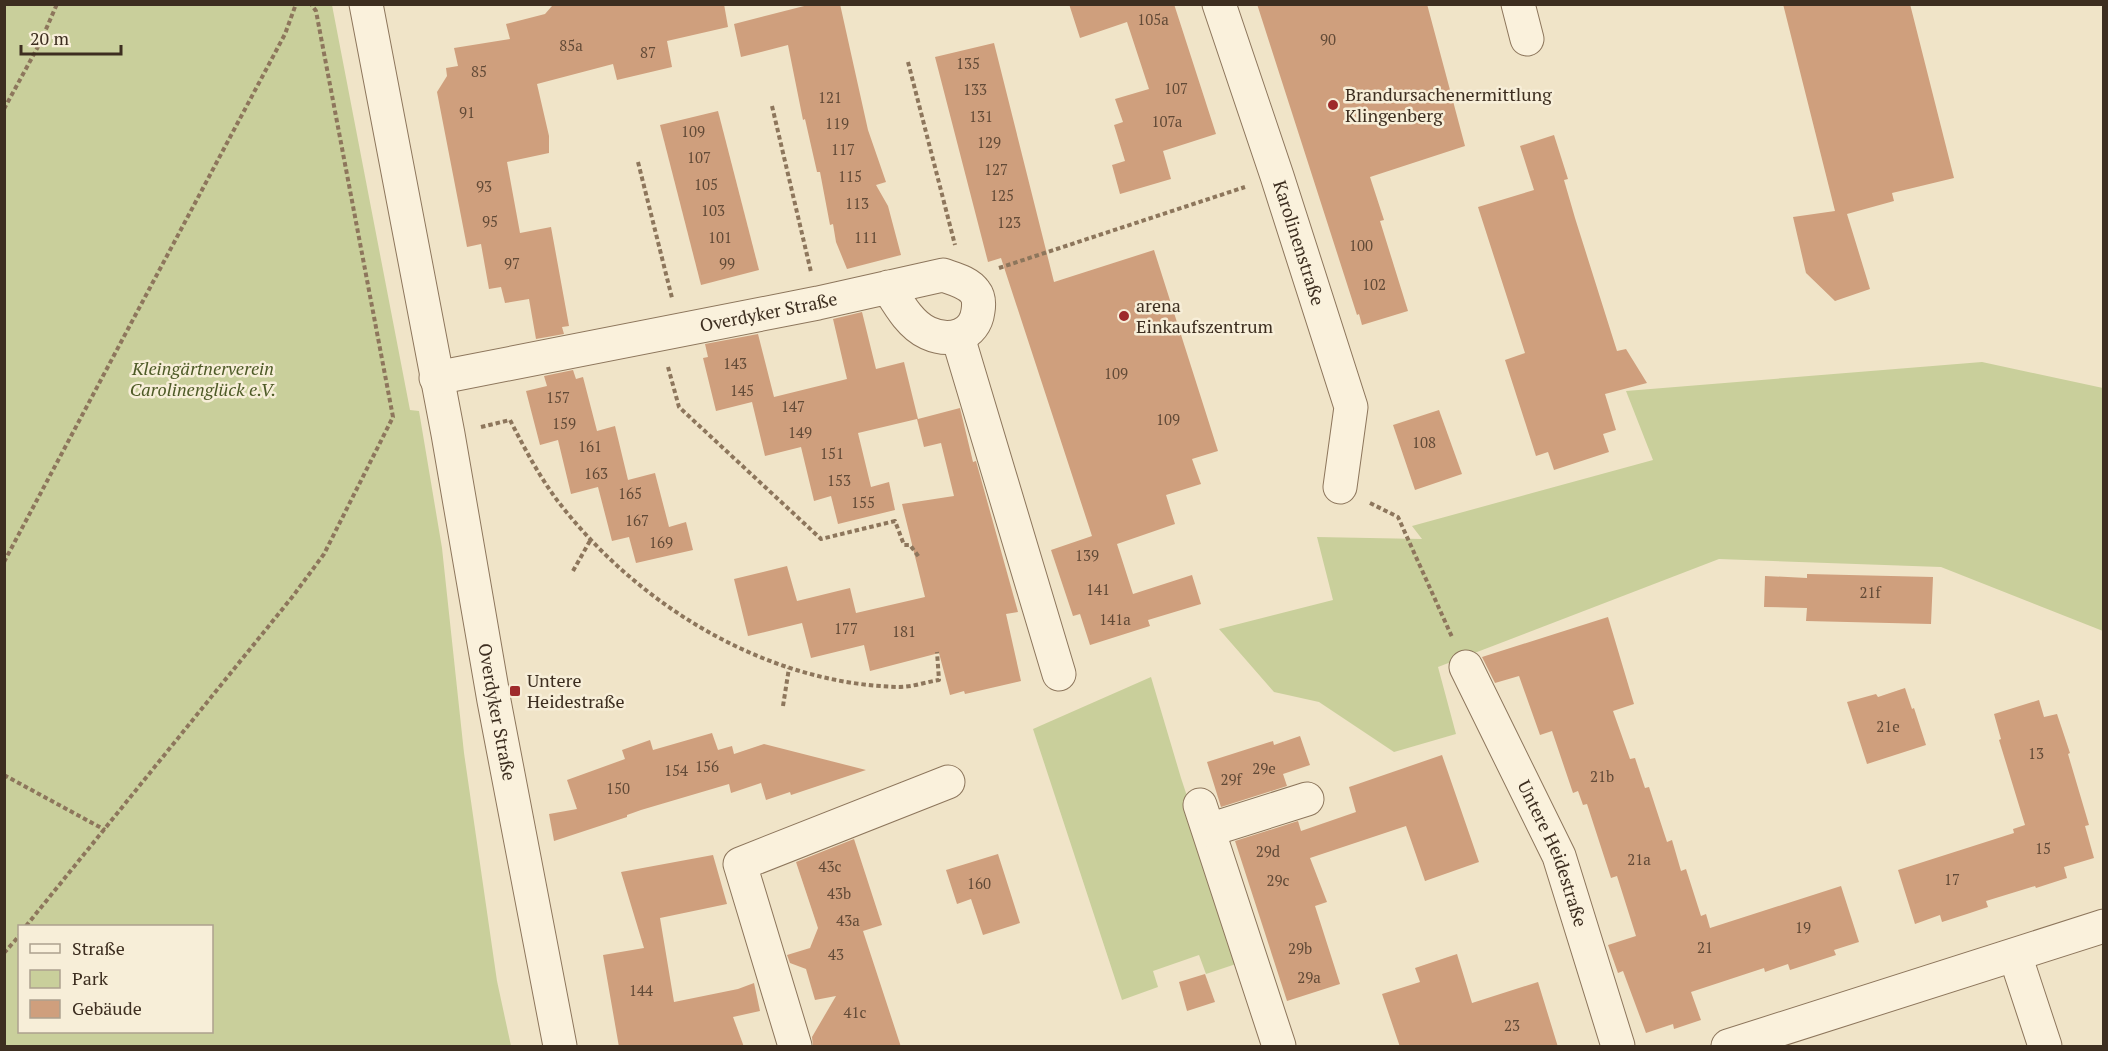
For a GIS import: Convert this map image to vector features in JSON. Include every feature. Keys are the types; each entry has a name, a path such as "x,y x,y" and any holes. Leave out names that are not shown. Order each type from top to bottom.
{"street":[{"name":"Overdyker Straße","path":"366,4 448,434 494,701 560,1047"},
{"name":"Karolinenstraße","path":"1219,4 1278,176 1351,407 1340,487"},
{"path":"1518,4 1527,39"},
{"name":"Overdyker Straße","path":"436,378 818,303 943,275 962,280"},
{"path":"888,287 908,316 927,332 941,337 958,337 971,330 976,320 979,300 975,292 962,280"},
{"path":"958,337 1059,674"},
{"name":"Untere Heidestraße","path":"1466,667 1559,856 1618,1047"},
{"path":"795,1047 741,864 948,782"},
{"path":"1279,1047 1205,818 1307,799"},
{"path":"1728,1047 2103,926"},
{"path":"2015,955 2045,1047"}],"path":[{"path":"4,109 40,43 57,4"},
{"path":"4,562 285,34 296,4"},
{"path":"28,925 293,596 324,554 393,417 316,11 311,4"},
{"path":"908,62 962,280 1278,176"},
{"path":"772,106 818,303"},
{"path":"638,162 669,332 679,407 821,539 896,521 903,545 910,545 919,557"},
{"path":"448,434 510,420 542,478 564,509 591,539 646,590 688,621 739,647 789,668 835,679 901,687 939,680 937,652"},
{"path":"1340,487 1398,517 1466,667"},
{"path":"573,571 591,539"},
{"path":"783,706 789,668"},
{"path":"4,775 105,830"},
{"path":"4,953 18,936"}],"green space":[{"name":"Kleingärtnerverein Carolinenglück e.V.","path":"5,4 332,5 410,410 419,411 442,548 464,753 497,981 511,1046 5,1046"},
{"path":"1982,362 2103,388 2103,631 1941,567 1719,559 1438,667 1456,734 1394,752 1319,702 1274,692 1219,629 1333,600 1317,537 1422,539 1412,526 1653,460 1626,391"},
{"path":"1151,677 1181,778 1242,962 1206,974 1199,955 1153,971 1158,987 1122,1000 1033,729"}],"building":[{"path":"559,4 724,4 728,27 667,41 672,67 617,80 613,64 537,84 549,136 549,153 507,162 520,233 551,227 569,326 562,327 564,334 536,339 529,299 505,303 501,287 489,289 481,244 467,247 437,92 447,76 446,68 458,66 454,48 510,39 506,24 545,14 552,6"},
{"path":"812,4 840,4 868,130 886,182 876,185 888,206 901,255 847,269 836,242 833,224 830,225 820,172 817,172 805,119 803,120 788,45 741,57 734,24"},
{"path":"1069,4 1174,4 1216,134 1163,151 1171,179 1120,194 1112,165 1125,161 1114,125 1123,122 1115,99 1149,89 1127,22 1080,38"},
{"path":"1257,4 1427,4 1465,146 1370,177 1384,220 1380,221 1408,311 1362,325 1359,314 1357,315"},
{"path":"1783,4 1910,4 1954,178 1892,193 1894,201 1847,214 1870,289 1835,301 1806,273 1793,217 1835,211"},
{"path":"994,43 1054,282 1154,250 1218,451 1192,459 1201,484 1166,495 1175,524 1117,544 1133,594 1192,575 1201,604 1148,620 1150,626 1090,645 1080,614 1073,616 1051,550 1092,536 1001,258 988,262 935,57"},
{"path":"718,111 759,270 701,285 660,125"},
{"path":"1554,135 1568,179 1564,180 1575,218 1617,351 1626,349 1647,383 1605,394 1616,430 1603,434 1609,452 1554,470 1548,452 1536,456 1505,360 1525,353 1478,207 1534,190 1520,146"},
{"path":"862,312 876,369 904,362 918,419 960,408 973,462 976,461 1018,612 1006,614 1021,681 965,694 964,691 950,695 939,653 870,671 864,645 811,658 802,623 748,636 734,579 787,566 797,601 850,588 856,613 925,597 902,504 954,496 941,443 924,447 917,419 858,433 871,487 889,482 895,510 838,524 831,496 814,501 801,447 765,456 752,402 716,411 703,358 708,357 705,344 758,334 774,397 847,379 833,319"},
{"path":"573,370 576,379 583,377 597,431 615,426 628,480 655,473 669,527 686,522 693,550 636,563 629,537 612,541 598,487 571,494 558,440 540,445 526,391 547,386 544,376"},
{"path":"1439,410 1462,474 1415,490 1393,425"},
{"path":"1807,574 1933,577 1931,624 1806,621 1807,608 1764,607 1765,576 1807,578"},
{"path":"1608,617 1634,704 1613,711 1630,759 1635,758 1645,788 1649,787 1667,842 1672,840 1681,871 1686,869 1701,916 1706,914 1710,928 1841,886 1859,942 1834,950 1836,955 1790,970 1788,964 1765,972 1764,968 1691,992 1701,1020 1674,1029 1673,1024 1646,1033 1623,971 1618,973 1608,945 1636,936 1617,876 1611,878 1587,804 1583,805 1578,791 1573,793 1552,731 1540,735 1519,676 1495,683 1482,657"},
{"path":"1905,688 1926,745 1867,764 1847,702 1876,694 1878,697"},
{"path":"2039,700 2044,717 2057,714 2089,825 2085,826 2094,858 2064,867 2067,878 1986,901 1988,907 1942,922 1940,915 1915,924 1898,870 2014,833 2013,829 2025,825 1999,740 2001,739 1994,714"},
{"path":"712,733 718,750 732,746 734,754 764,744 866,770 791,795 790,792 766,800 761,783 731,793 729,784 641,810 627,817 554,841 549,814 577,809 567,780 625,759 622,750 650,740 653,750"},
{"path":"1300,736 1310,765 1283,774 1287,786 1221,807 1207,762 1273,741 1274,745"},
{"path":"1442,755 1479,862 1425,881 1406,826 1310,858 1327,902 1315,906 1340,984 1287,1001 1235,841 1298,821 1301,831 1356,812 1349,787"},
{"path":"854,839 882,925 863,931 901,1047 813,1047 812,1037 836,996 815,1000 806,969 790,963 787,955 810,948 818,928 796,862"},
{"path":"998,854 1020,923 983,935 971,899 957,904 946,870"},
{"path":"713,855 727,904 660,918 674,1002 738,989 754,983 760,1011 733,1017 744,1047 619,1047 603,955 644,948 621,872"},
{"path":"1457,954 1472,1003 1538,982 1558,1047 1400,1047 1382,994 1420,982 1415,968"},
{"path":"1205,974 1215,1002 1187,1011 1179,982"}],"place":[{"name":"Brandursachenermittlung Klingenberg","path":"1333,105"},
{"name":"arena Einkaufszentrum","path":"1124,316"},
{"name":"Untere Heidestraße","path":"515,691"}]}
